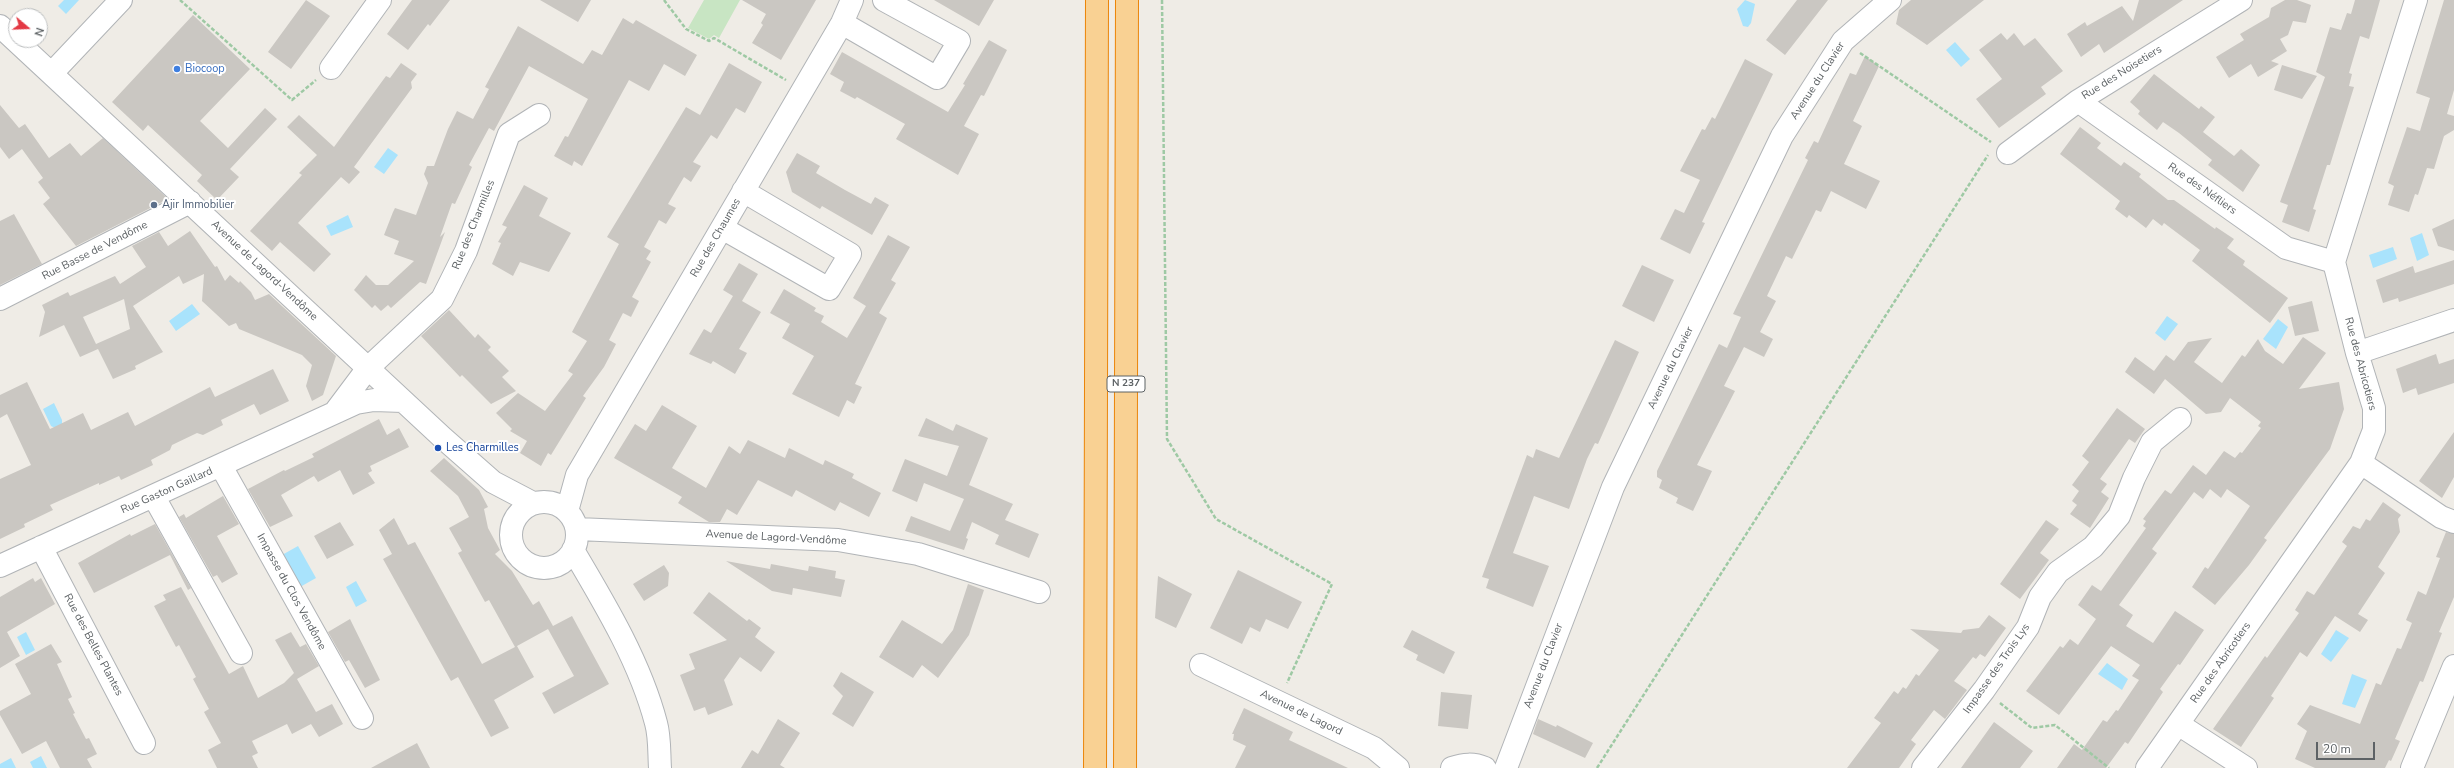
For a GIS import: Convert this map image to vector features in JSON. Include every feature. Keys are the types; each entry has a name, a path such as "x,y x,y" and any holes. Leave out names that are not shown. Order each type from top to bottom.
{"highway":[{"name":"N 237","path":"1095,768 1097,0"},
{"name":"N 237","path":"1125,768 1127,0"}],"street":[{"path":"52,73 122,0"},
{"path":"331,68 380,0"},
{"name":"Rue des Chaumes","path":"540,502 577,475 842,24 852,0"},
{"path":"842,24 937,78 959,41 884,0"},
{"name":"Avenue du Clavier","path":"1506,768 1613,487 1782,136 1842,41 1890,0"},
{"name":"Rue des Noisetiers","path":"2001,149 2241,0"},
{"path":"2334,262 2416,0"},
{"name":"Avenue de Lagord-Vendôme","path":"0,26 403,401 493,482 540,502"},
{"name":"Rue des Néfliers","path":"2078,101 2286,248 2334,262"},
{"name":"Rue des Charmilles","path":"368,368 442,299 466,251 509,134 539,115"},
{"path":"722,228 829,289 850,254 743,191"},
{"name":"Rue Basse de Vendôme","path":"0,300 190,202"},
{"name":"Rue des Abricotiers","path":"2147,768 2361,464 2374,430 2374,408 2357,353 2334,262"},
{"path":"2357,353 2454,320"},
{"name":"Rue Gaston Gaillard","path":"334,414 368,368"},
{"name":"Rue Gaston Gaillard","path":"0,566 362,402 374,400 403,401"},
{"name":"Impasse des Trois Lys","path":"1924,768 1984,690 2028,627 2040,597 2058,572 2093,546 2118,516 2134,478 2152,442 2180,419"},
{"path":"2361,464 2441,517 2454,522"},
{"name":"Impasse du Clos Vendôme","path":"221,466 362,718"},
{"name":"Rue des Chaumes","path":"572,520 577,475"},
{"name":"Avenue de Lagord-Vendôme","path":"493,482 513,523"},
{"path":"154,497 241,654"},
{"path":"540,502 556,503 572,520 576,543 574,550 567,559 555,566 538,567 520,558 511,540 513,523 528,505 540,502"},
{"name":"Avenue de Lagord-Vendôme","path":"572,520 838,540 918,554 1040,592"},
{"name":"Rue des Belles Plantes","path":"41,547 144,743"},
{"path":"574,550 603,602 644,688 657,724 660,768"},
{"path":"555,566 579,581 603,602"},
{"name":"Avenue de Lagord","path":"1201,665 1374,748 1398,768"},
{"path":"2412,768 2454,666"},
{"path":"2178,724 2246,768"},
{"path":"1452,768 1464,764 1476,764 1485,768"}],"path":[{"path":"180,0 292,100 331,68"},
{"path":"664,0 686,29 709,41 714,38 803,90"},
{"path":"1162,0 1167,439 1216,519 1332,584 1278,702"},
{"path":"1597,768 2001,149 1842,41"},
{"path":"1984,690 2032,728 2055,725 2109,768"}],"green space":[{"path":"704,0 740,0 719,38 714,35 709,39 688,28"}],"water":[{"path":"64,0 79,0 66,14 58,6"},
{"path":"1745,0 1755,4 1751,23 1748,27 1743,26 1737,9"},
{"path":"1955,42 1970,59 1961,67 1946,50"},
{"path":"388,148 398,155 384,174 374,167"},
{"path":"348,215 353,227 331,236 326,226"},
{"path":"2422,233 2429,255 2417,261 2410,238"},
{"path":"2393,247 2397,259 2373,268 2369,255"},
{"path":"192,304 200,314 176,331 169,321"},
{"path":"2167,316 2178,324 2165,341 2155,333"},
{"path":"2278,319 2288,327 2276,349 2263,339"},
{"path":"54,403 62,420 62,425 55,428 51,426 43,409"},
{"path":"298,546 316,578 300,587 282,555"},
{"path":"356,581 367,601 356,607 346,587"},
{"path":"2336,630 2349,638 2331,662 2321,654"},
{"path":"26,632 35,650 26,655 17,637"},
{"path":"2107,663 2128,679 2122,690 2098,674"},
{"path":"2352,674 2367,680 2355,708 2342,704"},
{"path":"41,756 47,768 33,768 30,762"},
{"path":"11,758 16,768 0,768 0,764"}],"building":[{"path":"306,0 330,16 291,69 268,52"},
{"path":"412,0 450,0 430,26 428,24 408,50 387,34"},
{"path":"540,0 591,0 578,22"},
{"path":"742,0 816,0 781,60 752,43 763,25 761,23 766,14"},
{"path":"934,0 994,0 979,26"},
{"path":"1797,0 1828,0 1785,55 1766,40"},
{"path":"1911,0 1984,0 1927,45 1896,24 1899,10"},
{"path":"2139,0 2183,0 2104,53 2099,44 2081,57 2067,34 2085,22 2087,26 2122,6 2133,21"},
{"path":"2285,0 2297,0 2311,5 2306,23 2293,21 2288,35 2280,39 2287,51 2271,61 2279,64 2258,77 2251,64 2229,78 2216,57 2244,40 2240,34 2269,17 2271,8"},
{"path":"2355,0 2380,0 2369,39 2360,36 2349,73 2352,74 2349,86 2354,87 2330,165 2327,165 2313,209 2316,210 2309,232 2282,222 2288,205 2280,202 2325,77 2316,72 2330,27 2341,30 2347,13 2351,14"},
{"path":"2444,0 2454,0 2454,90 2447,114 2454,116 2454,130 2444,136 2434,169 2427,168 2418,195 2415,194 2409,212 2388,205 2394,186 2388,183 2407,127 2420,131 2430,98 2416,93"},
{"path":"193,15 250,69 200,121 228,148 265,108 277,119 230,169 239,177 217,200 197,181 202,175 148,125 143,131 112,102"},
{"path":"623,18 633,24 636,20 697,55 685,76 664,64 649,91 629,80 582,166 574,161 572,166 554,156 565,136 568,137 588,99 529,66 494,131 489,128 469,165 472,167 455,204 452,203 440,237 445,232 426,284 420,282 391,308 388,305 381,311 375,305 372,308 354,290 366,275 376,285 388,285 414,261 394,254 399,241 384,235 395,208 416,215 428,183 424,174 427,166 434,166 448,129 457,111 473,119 489,89 485,87 518,26 583,64 592,50 602,55"},
{"path":"2001,33 2007,40 2014,33 2024,46 2035,38 2063,71 2041,87 2046,94 1999,128 1976,99 2002,79 1979,50"},
{"path":"989,40 1007,50 984,96 981,95 964,126 979,134 958,175 896,139 905,124 857,97 855,99 840,91 844,82 830,74 842,52 948,112 965,85 963,84"},
{"path":"1865,56 1879,66 1853,121 1862,126 1844,164 1880,181 1866,209 1831,191 1821,212 1816,210 1792,259 1786,256 1767,296 1776,301 1760,332 1773,339 1764,357 1744,347 1724,386 1735,391 1697,465 1712,471 1693,511 1676,503 1678,498 1659,488 1662,480 1657,477 1657,471 1719,344 1727,348 1741,317 1733,314 1808,160 1805,158 1814,141 1818,143 1850,73 1856,75"},
{"path":"1745,59 1773,74 1702,222 1705,223 1690,254 1660,239 1675,209 1684,213 1700,180 1680,171 1702,129 1705,130 1712,117 1715,119"},
{"path":"401,63 417,74 411,82 412,88 354,167 360,172 349,184 341,177 298,223 331,254 314,272 280,242 272,251 250,231 302,175 299,173 317,155 287,127 299,115 334,147 386,76 390,78"},
{"path":"729,63 762,82 745,113 736,108 717,139 711,135 693,162 701,166 691,182 684,177 668,204 676,208 666,224 659,220 644,247 651,251 646,259 651,262 632,297 639,301 631,317 623,313 609,340 616,344 604,367 583,396 586,398 551,455 548,453 541,466 520,453 527,441 510,431 512,429 496,413 518,393 545,411 573,374 568,371 587,341 572,332 619,244 607,237 686,107 700,115"},
{"path":"2282,65 2317,76 2302,99 2274,90"},
{"path":"2154,74 2199,109 2201,106 2215,117 2203,132 2234,156 2241,149 2260,165 2243,192 2208,165 2212,160 2179,133 2163,122 2157,130 2138,114 2140,111 2130,102"},
{"path":"0,105 19,128 25,124 49,158 70,143 81,156 103,138 168,199 76,246 43,204 50,198 38,182 43,178 22,149 9,159 0,147"},
{"path":"2080,127 2101,143 2097,148 2121,166 2124,162 2141,174 2139,177 2168,200 2174,200 2215,229 2216,227 2234,239 2227,248 2245,261 2243,265 2288,298 2270,323 2192,261 2200,250 2164,223 2162,226 2153,219 2146,228 2129,215 2127,218 2115,209 2120,201 2060,154"},
{"path":"797,153 820,166 816,173 845,190 871,204 875,197 889,205 872,235 822,206 820,209 792,192 786,172"},
{"path":"524,185 548,198 539,216 571,233 549,272 520,262 513,276 492,264 501,243 498,242 507,227 502,225"},
{"path":"14,214 42,264 0,285 0,221"},
{"path":"2454,219 2454,251 2438,246 2432,229"},
{"path":"190,231 215,267 217,266 225,281 230,275 239,283 240,281 251,292 255,300 269,294 336,356 323,395 312,401 306,386 312,365 302,355 239,329 236,323 229,326 202,301 204,274 183,284 179,276 133,306 163,352 135,366 136,369 113,379 98,349 80,357 64,325 39,337 45,312 42,305 68,292 70,296 115,276 120,284 146,267 132,246 159,232 168,246","holes":["124,299 130,329 96,344 83,317"]},
{"path":"888,235 910,247 891,280 896,283 879,313 887,318 855,384 862,387 854,404 847,400 839,417 792,394 814,356 782,338 790,324 770,313 784,289 816,308 814,311 824,316 821,322 847,338 866,306 853,298"},
{"path":"2454,260 2454,284 2399,302 2398,298 2383,303 2376,280 2413,266 2415,273"},
{"path":"739,263 758,274 742,301 761,312 739,349 747,353 735,374 713,361 711,364 689,354 704,329 711,333 733,296 723,290"},
{"path":"1642,265 1674,280 1654,322 1622,306"},
{"path":"2312,301 2319,331 2295,336 2288,307"},
{"path":"449,310 475,338 478,334 491,347 488,350 509,371 502,377 516,391 491,404 462,375 460,377 421,336"},
{"path":"2303,337 2326,353 2299,389 2339,382 2344,409 2330,449 2264,538 2267,540 2249,565 2215,605 2192,587 2205,567 2208,569 2250,506 2227,489 2221,498 2210,489 2203,499 2194,492 2152,549 2157,553 2119,605 2133,615 2126,626 2153,643 2175,611 2204,630 2180,665 2178,664 2160,689 2163,692 2128,744 2125,742 2106,768 2057,768 2074,744 2082,750 2103,720 2107,722 2116,710 2118,711 2139,680 2132,676 2140,665 2111,646 2059,715 2026,691 2060,646 2063,648 2070,639 2078,645 2096,619 2078,605 2092,585 2101,591 2146,528 2143,526 2146,521 2143,519 2165,490 2171,494 2193,465 2206,475 2224,451 2235,458 2240,452 2242,453 2261,428 2258,426 2261,422 2230,398 2221,412 2206,414 2165,379 2154,394 2125,372 2135,357 2154,371 2166,355 2174,361 2188,342 2212,338 2194,362 2222,383 2242,355 2245,357 2258,339 2265,351 2283,364"},
{"path":"1615,340 1639,352 1598,444 1595,443 1587,459 1569,509 1534,496 1513,553 1549,566 1533,607 1486,588 1489,579 1482,577 1527,455 1533,458 1536,449 1559,458"},
{"path":"2436,354 2439,364 2454,359 2454,383 2418,395 2416,388 2403,393 2396,369"},
{"path":"273,369 289,401 260,415 254,404 221,420 223,425 203,435 197,433 172,445 170,450 151,460 153,465 121,480 119,476 99,485 99,483 50,505 53,510 24,524 25,527 0,539 0,479 31,465 7,414 0,418 0,395 27,382 50,429 83,413 91,430 128,412 135,426 210,387 215,397"},
{"path":"662,405 697,426 672,468 706,488 729,446 740,454 748,440 785,458 789,448 823,465 825,460 854,474 852,478 881,493 869,517 840,502 835,511 796,490 792,497 758,480 737,515 727,509 720,522 709,522 678,503 682,497 614,458 635,424 646,431"},
{"path":"2117,408 2145,429 2135,443 2129,439 2100,479 2107,484 2101,492 2109,498 2090,528 2070,514 2077,505 2072,501 2079,491 2072,485 2089,462 2082,456"},
{"path":"926,418 953,431 956,424 988,438 969,485 1013,504 1005,520 1039,534 1029,558 995,544 999,535 972,522 966,538 968,539 964,550 905,531 911,516 950,531 964,499 924,483 917,502 892,491 905,459 947,476 959,446 918,436"},
{"path":"379,419 387,435 399,428 409,447 370,466 372,471 368,473 375,483 353,495 340,470 318,482 314,476 281,495 293,516 270,527 248,489 284,470 285,471 314,457 312,454"},
{"path":"2454,432 2454,477 2442,498 2419,481"},
{"path":"444,458 479,490 488,507 484,509 488,528 500,550 495,554 512,571 533,605 539,601 553,626 572,616 609,684 554,714 542,693 574,676 548,629 517,646 534,677 494,700 509,728 491,737 458,677 451,681 383,559 392,554 379,530 394,518 408,545 415,542 482,664 515,647 489,600 485,602 458,553 462,551 449,528 469,517 458,496 430,471"},
{"path":"223,496 239,524 217,536 238,574 222,583 217,575 213,577 179,517 184,514 186,518"},
{"path":"2383,502 2401,515 2398,519 2400,532 2378,567 2385,573 2358,614 2368,620 2360,632 2335,616 2307,657 2300,652 2271,696 2274,698 2241,747 2213,729 2265,656 2267,658 2299,613 2295,610 2307,591 2314,595 2347,546 2342,542 2353,526 2360,529 2366,519 2370,521"},
{"path":"2046,520 2059,529 2040,553 2049,560 2020,599 2000,584"},
{"path":"340,522 354,545 327,559 314,536"},
{"path":"155,524 191,588 188,590 170,555 94,593 78,563 130,534 131,536"},
{"path":"2446,532 2454,534 2454,597 2439,632 2442,633 2423,682 2420,681 2395,739 2400,741 2391,761 2389,760 2385,768 2315,768 2295,759 2307,731 2297,724 2310,705 2360,724 2376,683 2381,685 2397,648 2401,649 2412,623 2406,620 2418,591 2426,595 2440,558 2436,557"},
{"path":"726,561 770,569 771,564 808,571 809,566 836,571 835,578 845,580 841,597 793,588 792,595 772,591"},
{"path":"664,565 669,573 668,586 644,601 633,584"},
{"path":"1238,570 1302,602 1288,629 1266,619 1260,632 1250,627 1242,644 1210,628"},
{"path":"1158,576 1192,594 1176,628 1155,618"},
{"path":"33,578 35,582 41,578 55,604 7,632 20,656 0,668 0,597"},
{"path":"968,584 984,590 969,635 938,678 922,665 913,678 879,657 902,620 942,644 953,630"},
{"path":"181,587 229,674 243,666 258,698 284,683 294,673 275,640 291,632 300,647 306,644 319,666 297,679 316,712 332,704 343,724 319,737 311,724 292,734 287,724 252,741 258,753 252,756 258,768 217,768 208,750 221,743 204,712 209,709 193,679 196,677 179,645 176,647 154,606 166,600 163,595"},
{"path":"709,592 747,621 749,619 761,628 755,637 775,652 761,672 740,657 724,680 733,705 708,715 705,707 694,711 680,675 695,669 689,654 727,640 693,613"},
{"path":"1989,615 2006,628 1985,657 1980,654 1976,659 1973,657 1954,681 1967,690 1945,719 1934,710 1911,740 1916,744 1899,768 1847,768 1881,723 1874,718 1894,691 1898,694 1903,687 1906,689 1916,674 1919,676 1939,650 1910,629 1961,633 1963,630 1979,628"},
{"path":"350,619 380,680 365,688 349,660 345,662 328,632"},
{"path":"1412,630 1455,652 1444,674 1416,660 1418,655 1403,647"},
{"path":"51,644 62,662 57,664 72,697 68,699 75,713 73,714 86,739 89,738 97,754 87,759 92,768 60,768 46,741 22,754 0,715 0,711 31,694 15,664"},
{"path":"841,672 874,692 853,727 832,714 843,696 833,686"},
{"path":"1441,692 1472,695 1468,729 1438,726"},
{"path":"1244,708 1293,732 1289,740 1348,768 1235,768 1246,746 1233,740 1234,734 1232,734"},
{"path":"778,719 800,733 780,765 785,768 741,768 752,750 758,754"},
{"path":"1538,719 1556,727 1557,725 1593,743 1585,758 1533,734"},
{"path":"1994,722 2033,751 2020,768 1961,768"},
{"path":"417,743 430,768 371,768"}],"place":[{"name":"Biocoop","path":"177,69"},
{"name":"Ajir Immobilier","path":"154,205"},
{"name":"Les Charmilles","path":"438,448"}]}
